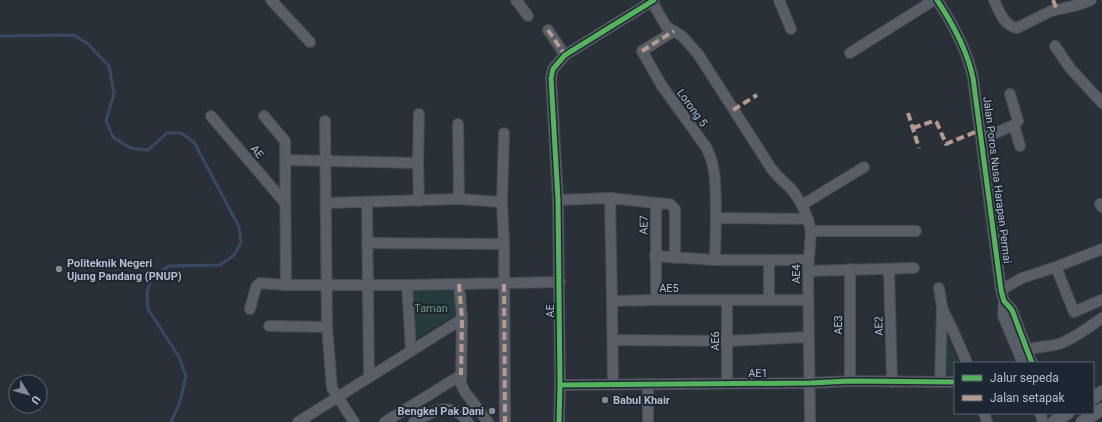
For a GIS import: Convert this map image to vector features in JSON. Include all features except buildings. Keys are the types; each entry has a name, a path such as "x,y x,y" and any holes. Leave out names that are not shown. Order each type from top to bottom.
{"main road":[{"path":"1082,422 1102,410"},
{"path":"1052,420 1066,414"}],"street":[{"path":"271,0 310,42"},
{"path":"516,0 528,16"},
{"path":"548,30 565,55 652,0"},
{"name":"AE4","path":"652,0 666,26 685,39 698,54 771,168 780,180 793,191 802,204 808,219 811,231 808,266 810,422"},
{"path":"779,0 792,29"},
{"path":"850,53 934,0"},
{"name":"Jalan Poros Nusa Harapan Permai","path":"937,0 948,17 966,53 974,78 1001,290 1004,301 1012,310 1023,351 1031,362"},
{"path":"994,0 1008,25 1017,28 1051,11 1078,5 1091,0"},
{"name":"Lorong 5","path":"674,31 642,51 662,86 712,158 715,173 716,218"},
{"path":"1055,46 1081,81 1102,103"},
{"name":"AE","path":"559,422 560,282 558,200 551,78 553,70 565,55"},
{"path":"982,139 1014,125 1018,121 1010,94"},
{"path":"419,114 419,201"},
{"name":"AE","path":"211,116 285,203"},
{"path":"264,116 284,138 286,285"},
{"path":"325,121 327,327 332,388 354,422"},
{"path":"458,124 459,199"},
{"path":"1014,125 1020,146"},
{"path":"504,133 502,202 504,244 505,422"},
{"path":"285,160 418,163"},
{"path":"802,204 864,167"},
{"path":"610,198 613,385"},
{"name":"AE7","path":"558,200 610,198 656,203 656,300"},
{"path":"326,203 459,199 502,202"},
{"path":"367,202 369,376"},
{"path":"656,203 670,204 674,206 675,258"},
{"path":"716,260 716,218 808,219"},
{"path":"811,231 916,231"},
{"path":"367,243 504,244"},
{"path":"1001,290 1022,278 1056,267 1102,249"},
{"path":"655,256 716,260 769,260 808,266 850,269 889,270 914,268"},
{"path":"769,260 769,300"},
{"path":"1056,267 1074,312 1101,300"},
{"name":"AE3","path":"850,269 850,381"},
{"name":"AE2","path":"889,270 892,382"},
{"path":"250,309 258,284 504,284 560,282"},
{"path":"407,284 411,351"},
{"path":"459,284 462,319 461,384 488,422"},
{"path":"939,288 942,307 940,382"},
{"name":"AE5","path":"612,302 656,300 808,300"},
{"name":"AE6","path":"727,300 727,383"},
{"path":"942,307 956,335 967,362"},
{"path":"1023,362 1023,351 1060,343 1078,334 1102,318"},
{"path":"298,422 462,319"},
{"path":"269,326 327,327"},
{"path":"613,340 726,341 809,337"},
{"path":"385,422 461,375"},
{"name":"AE1","path":"560,385 810,383 850,381 954,382"},
{"path":"648,384 648,422"},
{"path":"414,422 434,411 448,410 457,412 468,422"},
{"path":"1042,414 1052,420"}],"green space":[{"name":"Taman","path":"456,288 454,316 414,340 412,290"},
{"path":"942,322 958,362 954,362 954,375 940,375"}],"waterway":[{"path":"0,36 74,35 88,44 109,66 114,94 106,121 113,137 130,148 148,150 167,133 181,133 194,142 239,227 241,243 234,255 220,265 169,266 151,278 147,293 148,309 179,357 186,376 180,402 171,422"}],"marked path":[{"path":"1053,0 1057,10"},
{"path":"548,30 565,55"},
{"path":"642,51 674,31"},
{"path":"733,110 757,95"},
{"path":"908,113 919,148"},
{"path":"913,128 934,121 937,123 946,144 980,130"},
{"path":"459,284 462,319 461,375"},
{"path":"504,284 505,422"}],"cycle path":[{"path":"559,422 558,200 551,78 553,69 565,55 654,0"},
{"path":"937,0 959,37 973,78 1001,290 1004,301 1012,310 1032,362"},
{"path":"560,385 810,383 850,381 954,382"}],"place":[{"name":"Politeknik Negeri Ujung Pandang (PNUP)","path":"59,269"},
{"name":"Babul Khair","path":"605,400"},
{"name":"Bengkel Pak Dani","path":"492,411"}]}
